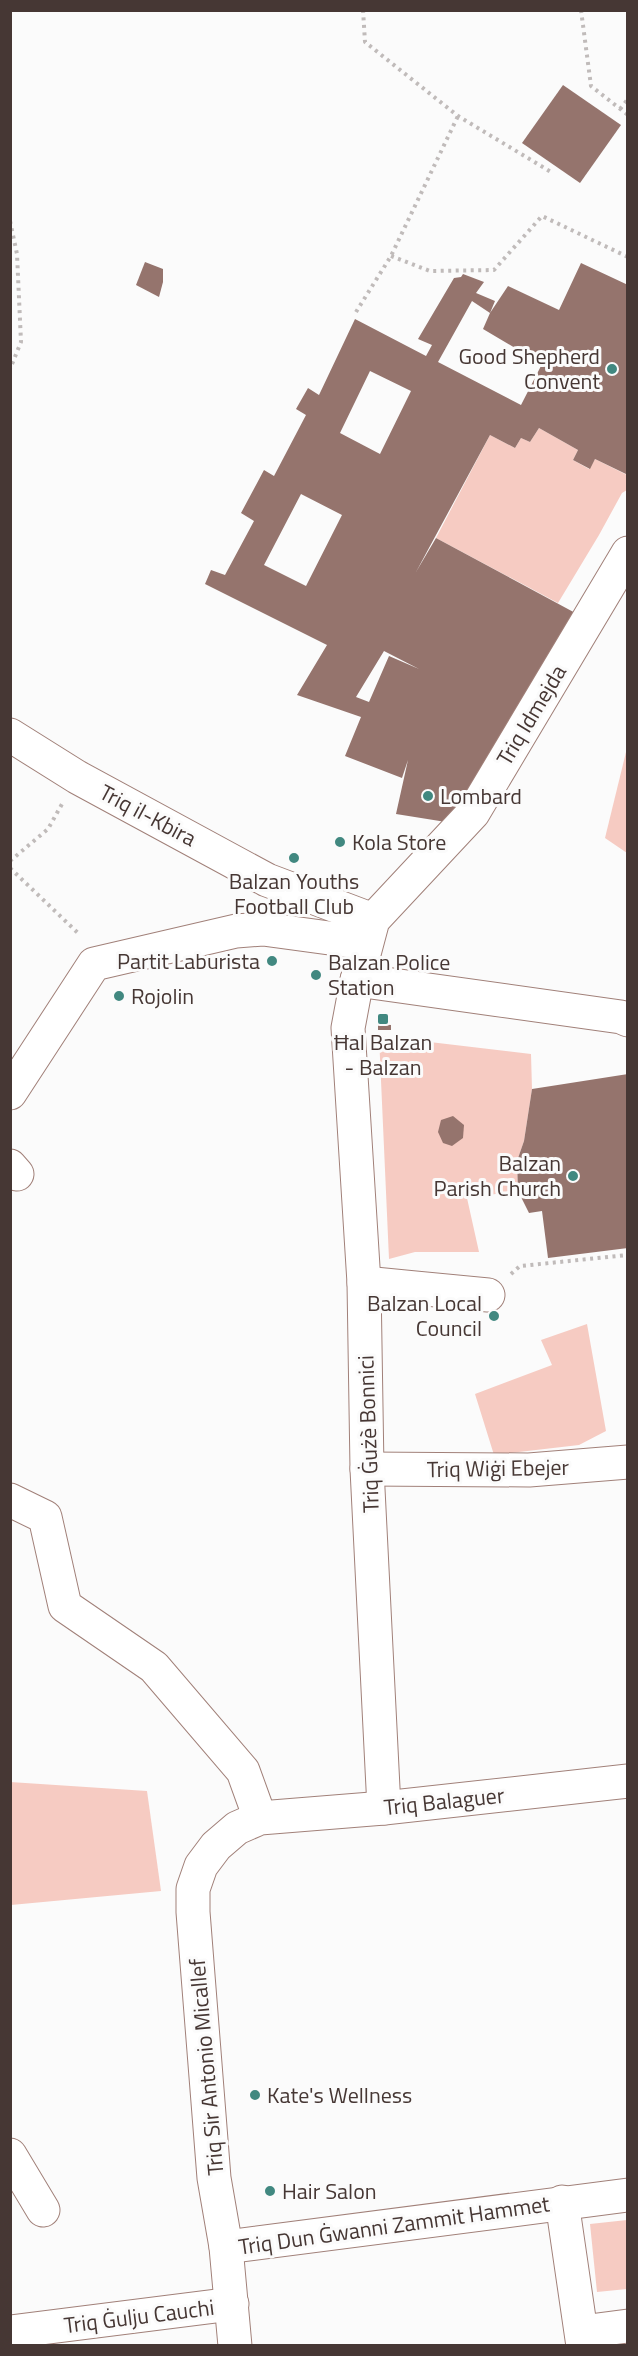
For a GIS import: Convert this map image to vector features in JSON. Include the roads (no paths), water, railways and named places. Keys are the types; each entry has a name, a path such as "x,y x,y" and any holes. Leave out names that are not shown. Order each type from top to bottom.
{"street":[{"name":"Triq Idmejda","path":"369,931 473,813 627,553"},
{"name":"Triq il-Kbira","path":"10,735 77,777 267,880 290,888 369,931"},
{"path":"264,929 290,888"},
{"path":"10,1093 94,964 236,931 264,929 369,931"},
{"name":"Triq Ġużè Bonnici","path":"369,931 348,1028 364,1283 368,1469 384,1808"},
{"path":"357,980 624,1018"},
{"path":"364,1283 488,1295"},
{"name":"Triq Wiġi Ebejer","path":"368,1469 529,1470 627,1462"},
{"path":"10,1500 45,1517 65,1606 154,1667 243,1772 260,1818"},
{"name":"Triq Balaguer","path":"260,1818 384,1808 627,1781"},
{"name":"Triq Sir Antonio Micallef","path":"235,2346 226,2247 214,2178 193,1889 201,1866 216,1846 237,1828 260,1818"},
{"path":"10,2155 43,2210"},
{"name":"Triq Dun Ġwanni Zammit Hammet","path":"226,2247 627,2195"},
{"path":"562,2202 583,2339 627,2326"},
{"name":"Triq Ġulju Cauchi","path":"10,2332 232,2304"}],"place":[{"name":"Good Shepherd Convent","path":"612,369"},
{"name":"Lombard","path":"428,796"},
{"name":"Kola Store","path":"340,842"},
{"name":"Balzan Youths Football Club","path":"294,858"},
{"name":"Partit Laburista","path":"272,961"},
{"name":"Balzan Police Station","path":"316,975"},
{"name":"Rojolin","path":"119,996"},
{"name":"Ħal Balzan - Balzan","path":"383,1019"},
{"name":"Balzan Parish Church","path":"573,1176"},
{"name":"Balzan Local Council","path":"494,1316"},
{"name":"Kate's Wellness","path":"255,2095"},
{"name":"Hair Salon","path":"270,2191"}]}
